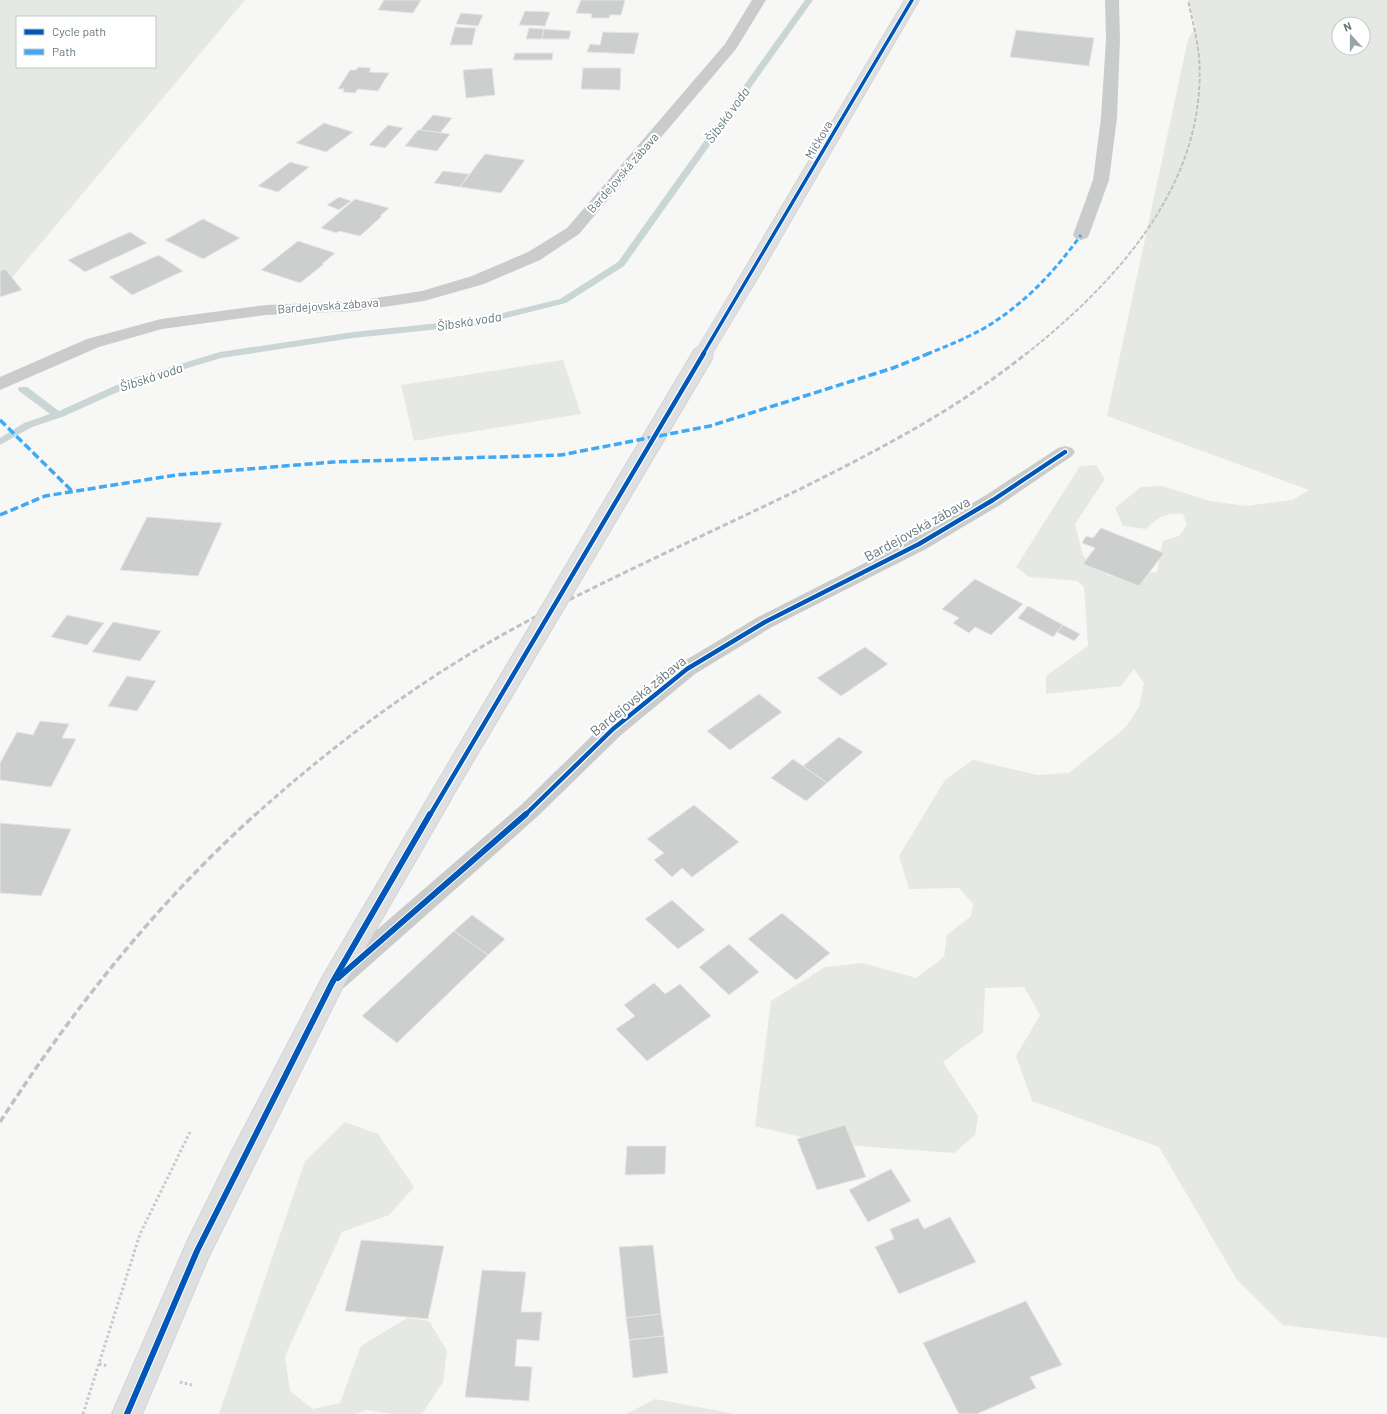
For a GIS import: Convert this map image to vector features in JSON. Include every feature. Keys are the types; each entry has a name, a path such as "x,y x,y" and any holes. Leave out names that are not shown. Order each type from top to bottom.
{"main road":[{"name":"Mičkova","path":"127,1414 197,1251 332,983 439,798 912,0"}],"street":[{"name":"Bardejovská zábava","path":"0,384 93,343 161,324 266,310 356,306 424,296 478,280 534,256 573,231 731,46 759,0"},
{"path":"1081,235 1101,180 1109,118 1114,39 1112,0"},
{"name":"Bardejovská zábava","path":"332,983 529,811 612,729 687,670 765,622 919,544 993,500 1065,452"}],"path":[{"path":"83,1414 140,1234 190,1132"}],"shaded area":[{"path":"0,0 245,0 0,292"},
{"path":"1188,0 1387,0 1387,1338 1283,1325 1237,1280 1159,1147 1032,1101 1016,1056 1040,1015 1024,987 985,988 983,1032 943,1062 978,1116 975,1135 954,1153 830,1144 755,1126 771,1001 825,967 863,963 916,978 944,957 947,935 971,916 973,904 959,888 909,889 899,856 945,780 973,760 1037,775 1069,773 1126,727 1139,707 1144,683 1134,669 1121,686 1046,694 1046,676 1088,646 1084,587 1077,581 1029,577 1016,567 1080,466 1096,465 1105,479 1075,524 1083,556 1109,576 1157,572 1163,541 1179,536 1187,525 1183,514 1172,514 1154,521 1146,529 1123,526 1115,508 1141,487 1162,486 1210,501 1246,506 1292,500 1309,490 1107,416 1188,39 1196,27"},
{"path":"563,360 581,414 414,441 401,385"},
{"path":"345,1122 378,1134 414,1187 389,1215 342,1232 285,1356 290,1391 313,1409 340,1403 361,1346 407,1318 429,1321 447,1351 443,1382 422,1414 391,1414 366,1410 356,1414 219,1414 305,1161"},
{"path":"655,1399 730,1413 732,1414 626,1414"}],"building":[{"path":"384,0 421,0 413,13 378,10"},
{"path":"581,0 625,0 621,15 610,15 609,18 591,18 592,14 576,13"},
{"path":"525,11 550,12 545,26 519,25"},
{"path":"461,13 483,15 478,26 456,24"},
{"path":"455,27 476,28 472,45 450,45"},
{"path":"529,28 544,29 542,39 526,39"},
{"path":"544,29 571,31 569,39 542,39"},
{"path":"1016,30 1094,38 1089,66 1010,57"},
{"path":"603,32 639,33 634,54 587,52 590,44 600,45"},
{"path":"515,53 553,53 552,60 513,60"},
{"path":"358,67 371,68 369,72 389,73 378,91 358,89 355,93 343,92 344,89 338,89 350,70 356,70"},
{"path":"492,68 495,95 466,98 463,70"},
{"path":"583,68 621,68 620,90 581,89"},
{"path":"433,115 452,118 440,133 420,130"},
{"path":"324,123 353,132 326,152 296,143"},
{"path":"388,125 403,128 385,148 369,145"},
{"path":"418,130 450,134 437,151 405,146"},
{"path":"485,154 525,160 501,193 460,187"},
{"path":"290,162 309,167 278,192 258,186"},
{"path":"443,171 469,174 460,187 434,183"},
{"path":"339,197 351,201 339,210 327,205"},
{"path":"355,199 389,208 360,236 339,231 337,233 321,228"},
{"path":"203,219 240,238 203,259 165,240"},
{"path":"130,232 147,243 85,272 68,260"},
{"path":"298,241 335,253 300,283 261,270"},
{"path":"159,255 183,271 132,295 109,277"},
{"path":"5,269 22,290 0,297 0,271"},
{"path":"147,517 222,523 198,576 120,570"},
{"path":"1101,528 1164,553 1139,586 1083,564 1095,548 1082,543 1086,536 1093,538"},
{"path":"975,579 1023,604 991,635 975,627 969,633 953,623 959,618 942,609"},
{"path":"1028,606 1063,625 1053,637 1018,618"},
{"path":"67,615 104,623 87,645 51,637"},
{"path":"113,622 161,631 140,661 92,652"},
{"path":"1063,625 1080,634 1074,641 1057,632"},
{"path":"865,647 888,664 841,696 817,678"},
{"path":"127,676 156,681 137,711 108,706"},
{"path":"759,694 782,712 730,750 707,731"},
{"path":"40,721 69,724 62,738 76,739 51,787 0,780 0,763 17,732 33,735"},
{"path":"839,737 863,752 827,783 803,766"},
{"path":"793,759 827,783 806,801 771,778"},
{"path":"694,805 739,842 692,877 682,868 672,877 654,860 664,853 647,839"},
{"path":"0,823 71,829 41,896 0,893"},
{"path":"672,900 705,930 678,949 645,919"},
{"path":"782,913 830,953 796,980 748,939"},
{"path":"472,915 505,939 488,955 454,931"},
{"path":"454,931 488,955 397,1043 362,1016"},
{"path":"729,944 759,972 729,995 699,967"},
{"path":"654,983 665,994 680,984 711,1016 647,1061 616,1029 635,1016 624,1005"},
{"path":"845,1125 866,1177 817,1190 797,1139"},
{"path":"627,1146 666,1146 665,1174 625,1175"},
{"path":"891,1169 911,1201 868,1222 849,1190"},
{"path":"950,1217 976,1262 899,1294 875,1247 894,1239 890,1229 918,1218 924,1229"},
{"path":"361,1240 444,1246 428,1319 345,1311"},
{"path":"653,1245 661,1315 626,1318 619,1247"},
{"path":"482,1270 526,1272 521,1312 542,1312 539,1341 517,1339 515,1366 532,1367 529,1401 465,1397"},
{"path":"1026,1301 1062,1365 1030,1377 1036,1388 977,1414 959,1414 923,1343"},
{"path":"661,1315 664,1336 629,1340 626,1318"},
{"path":"664,1336 668,1373 633,1378 629,1340"}],"waterway":[{"name":"Šibská voda","path":"58,415 134,381 220,355 353,335 478,322 563,301 621,264 809,0"},
{"path":"23,389 58,415"},
{"name":"Šibská voda","path":"0,442 28,425 58,415"}],"railway":[{"path":"1026,354 1093,294 1124,261 1150,225 1172,187 1189,146 1198,103 1199,57 1196,35 1188,0"},
{"path":"255,815 357,730 393,704 467,655 576,596 794,492 885,445 972,393 1027,353"},
{"path":"0,1122 57,1039 118,959 184,884 219,848 256,814"}],"marked path":[{"path":"0,515 45,496 176,475 333,462 561,455 710,426 893,368 950,345 996,321 1035,290 1060,263 1081,235"},
{"path":"0,420 73,492"}],"cycle path":[{"path":"127,1414 197,1251 332,983 439,799 912,0"},
{"path":"338,978 529,811 613,729 687,669 765,622 919,544 993,500 1065,452"}]}
